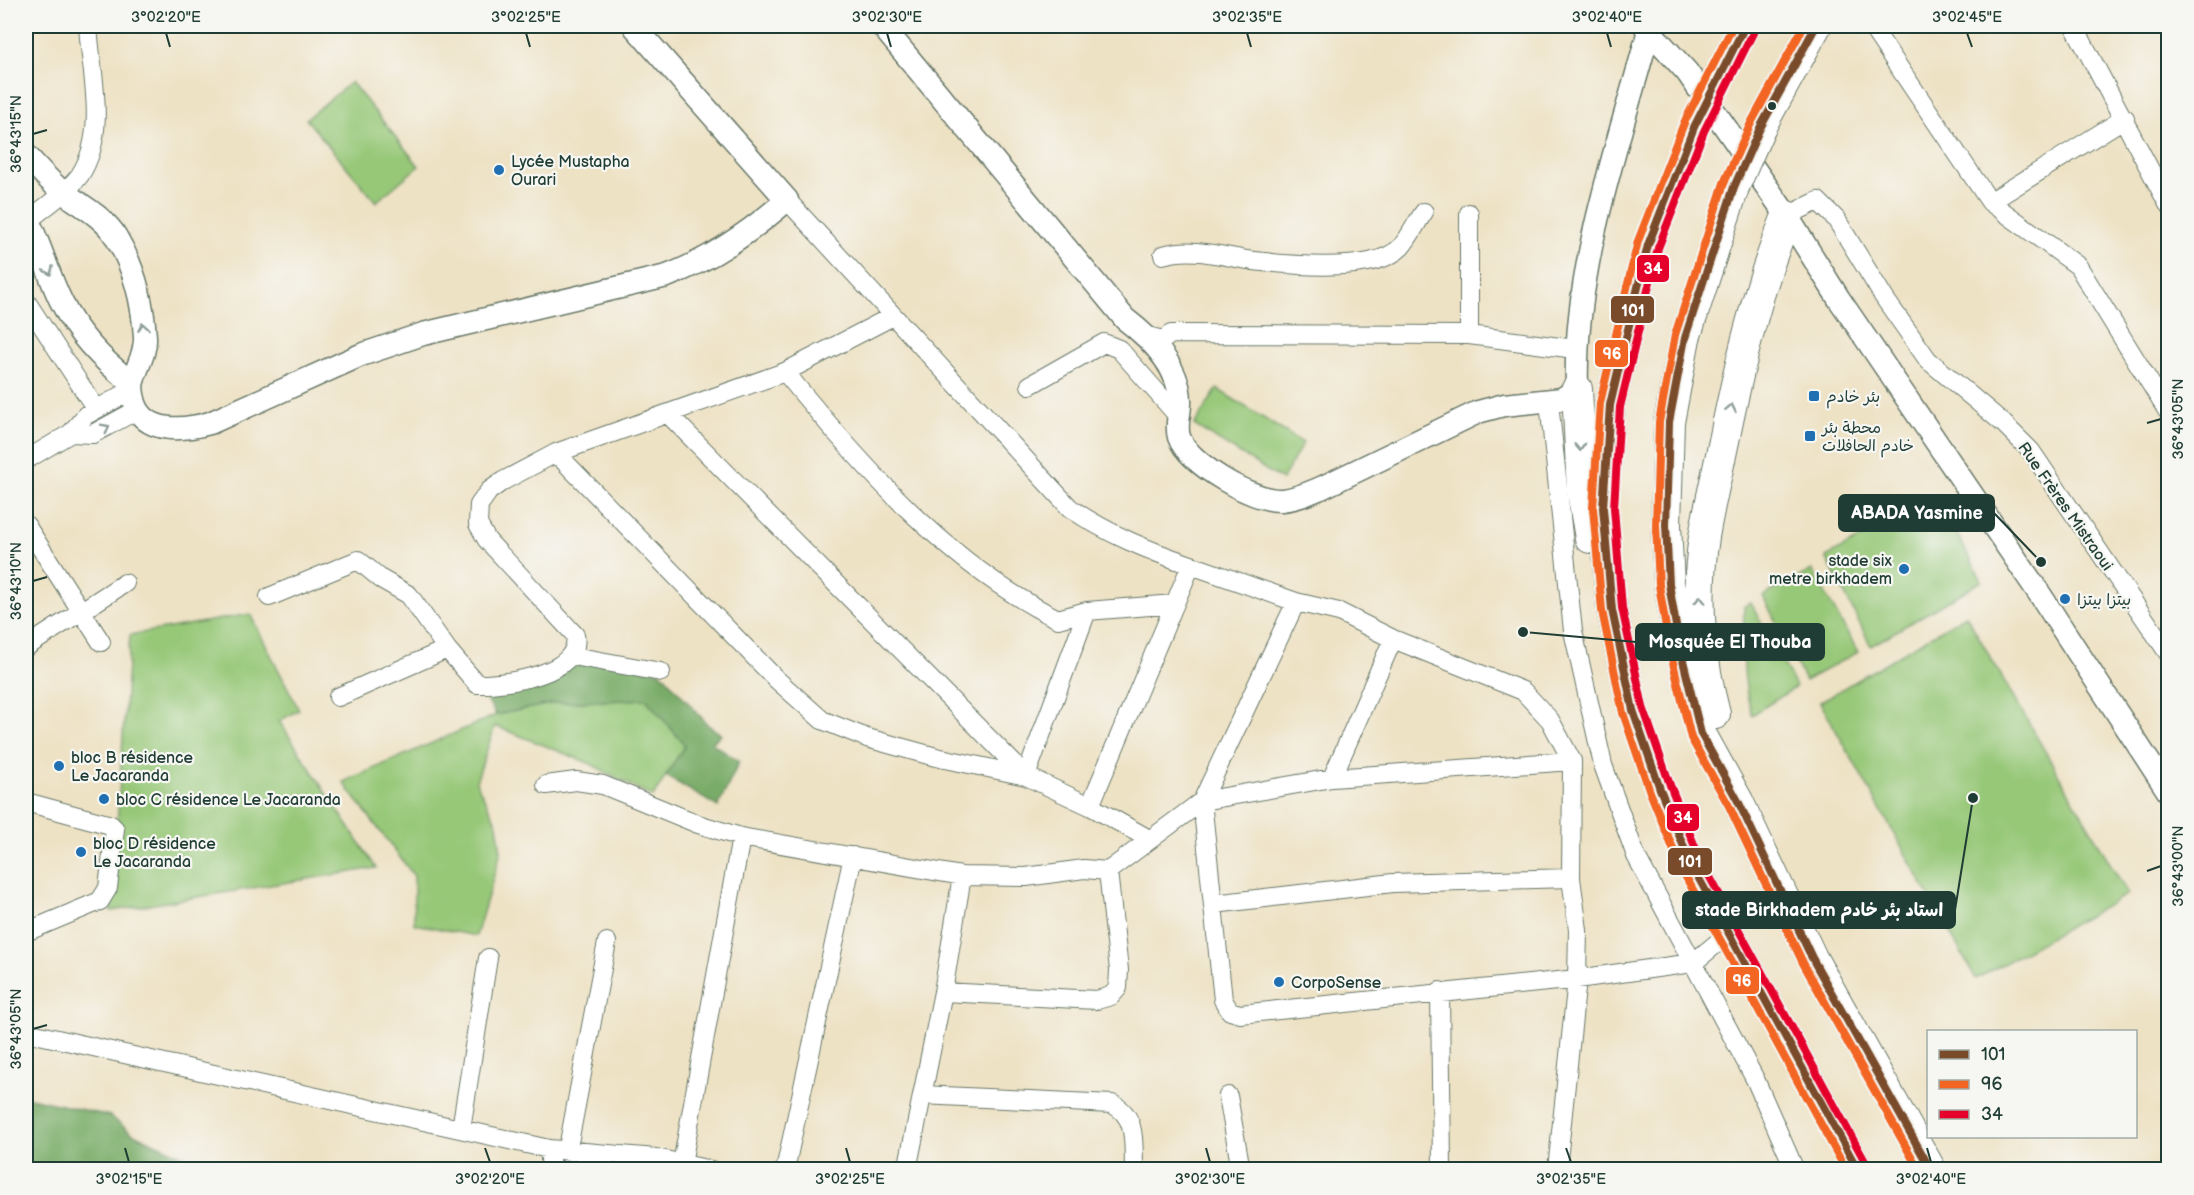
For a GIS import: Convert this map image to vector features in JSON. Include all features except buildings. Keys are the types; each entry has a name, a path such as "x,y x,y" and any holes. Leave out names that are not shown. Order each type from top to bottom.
{"highway":[{"path":"1745,26 1694,127 1648,245 1610,405 1603,508 1612,610 1633,710 1660,789 1691,864 1858,1170"},
{"path":"1816,26 1760,128 1734,187 1685,338 1669,422 1666,525 1669,584 1690,694 1701,734 1738,801 1812,958 1931,1170"},
{"path":"1738,801 1711,699 1704,650 1700,600 1704,538 1743,351 1760,289 1787,216"},
{"path":"1577,389 1582,491 1595,566 1612,610"}],"street":[{"path":"88,26 96,132 91,155 83,169 62,192 27,219 62,303 75,326 134,394 152,424 176,429 193,428 210,423 361,355 423,334 667,276 695,266 729,245 787,200"},
{"path":"634,26 787,200 1070,508 1102,530 1146,549 1296,602 1339,612 1393,639 1522,691 1550,720 1572,761 1571,878 1578,930 1577,979 1557,1170"},
{"path":"882,26 1125,319 1147,336 1169,365 1179,386 1180,405 1177,415 1179,436 1187,451 1217,475 1256,496 1280,501 1321,488 1478,412 1504,405 1562,399 1577,389 1575,349 1584,277 1647,28"},
{"path":"1871,26 1990,202 2078,266 2169,412"},
{"path":"2074,26 2166,195"},
{"path":"1647,28 1687,72 1787,216 1839,299 2041,596 2169,791"},
{"path":"1990,202 2125,118"},
{"path":"26,155 62,192 73,198 115,235 134,273 145,338 134,394 93,434 71,434"},
{"name":"Rue Frères Mistraoui","path":"1787,216 1818,201 1836,219 1884,299 1928,360 2003,423 2031,450 2169,653"},
{"path":"1163,255 1178,250 1252,260 1331,265 1377,260 1401,248 1424,212"},
{"path":"1469,213 1469,335"},
{"path":"26,301 96,409"},
{"path":"573,656 577,645 575,635 486,540 478,524 479,505 489,491 556,453 785,372 893,316"},
{"path":"1147,336 1163,340 1171,334 1469,335 1575,349"},
{"path":"1030,386 1104,343 1119,349 1177,415"},
{"path":"785,372 824,420 909,509 981,573 1033,607 1058,619 1087,611 1175,604"},
{"path":"26,460 71,434 86,415 134,394"},
{"path":"1549,402 1573,631 1603,765 1636,856 1755,1079 1795,1170"},
{"path":"668,414 1026,776"},
{"path":"556,453 776,679 822,720 867,738 936,757 1026,776 1090,806 1149,839"},
{"path":"26,525 100,642"},
{"path":"269,597 358,560 381,579 409,595 447,649 477,684 521,681 573,656 661,672"},
{"path":"1090,806 1191,565"},
{"path":"26,647 125,584"},
{"path":"1296,602 1202,801 1223,1000 1230,1011 1240,1014 1440,991 1577,979 1693,963 1728,934"},
{"path":"1026,776 1087,611"},
{"path":"1332,778 1393,639"},
{"path":"338,697 447,649"},
{"path":"546,785 576,781 603,785 698,824 741,837 962,876 1026,877 1084,869 1108,871 1202,801 1332,778 1572,761"},
{"path":"26,802 111,825 115,829 108,888 100,901 26,932"},
{"path":"682,1164 741,837"},
{"path":"785,1170 853,856"},
{"path":"944,992 1097,1000 1111,996 1118,988 1119,970 1108,871"},
{"path":"907,1170 944,992 962,876"},
{"path":"1214,904 1392,883 1571,878"},
{"path":"551,1170 558,1151 607,942"},
{"path":"461,1129 488,958"},
{"path":"1440,991 1442,1170"},
{"path":"26,1032 558,1151 657,1164 682,1164 711,1170"},
{"path":"922,1095 1112,1104 1124,1109 1133,1129 1134,1170"},
{"path":"1228,1096 1240,1170"}],"green space":[{"path":"351,82 419,166 376,202 306,119"},
{"path":"1217,389 1303,443 1282,480 1194,425"},
{"name":"stade six metre birkhadem","path":"1937,496 1982,581 1871,646 1826,557"},
{"path":"1812,570 1858,652 1805,681 1763,596"},
{"path":"1751,603 1796,687 1752,715 1744,674 1743,647 1744,606"},
{"path":"250,614 299,710 279,721 376,868 111,911 130,635"},
{"path":"1966,615 2128,894 1976,979 1820,702"},
{"path":"573,656 661,672 708,725 721,734 712,743 739,762 718,807 666,776 685,745 646,699 555,703 496,715 485,697"},
{"path":"646,699 685,745 653,797 589,763 495,726 476,782 497,824 501,852 476,936 414,924 414,876 343,782 496,715 555,703"},
{"path":"26,1097 110,1116 132,1133 213,1169 26,1169"}],"transit line":[{"name":"96","path":"1733,26 1684,123 1638,241 1600,403 1593,508 1602,611 1623,713 1650,792 1681,868 1846,1170"},
{"name":"101","path":"1745,26 1694,127 1648,245 1610,405 1603,508 1612,610 1633,710 1660,789 1691,864 1858,1170"},
{"name":"96","path":"1804,26 1751,123 1724,183 1675,335 1659,422 1656,525 1659,585 1669,646 1691,738 1729,806 1803,963 1919,1170"},
{"name":"101","path":"1816,26 1760,128 1734,187 1685,338 1669,422 1666,525 1669,584 1679,644 1701,734 1738,801 1812,958 1931,1170"},
{"name":"34","path":"1754,31 1704,131 1658,248 1620,407 1614,508 1622,608 1643,707 1670,785 1700,859 1867,1165"}],"place":[{"name":"Lycée Mustapha Ourari","path":"499,170"},
{"name":"بئر خادم","path":"1814,396"},
{"name":"محطة بئر خادم الحافلات","path":"1810,436"},
{"name":"ABADA Yasmine","path":"2041,562"},
{"name":"stade six metre birkhadem","path":"1904,569"},
{"name":"بيتزا بيتزا","path":"2065,599"},
{"name":"Mosquée El Thouba","path":"1523,632"},
{"name":"bloc B résidence Le Jacaranda","path":"59,766"},
{"name":"stade Birkhadem استاد بئر خادم","path":"1973,798"},
{"name":"bloc C résidence Le Jacaranda","path":"104,799"},
{"name":"bloc D résidence Le Jacaranda","path":"81,852"},
{"name":"CorpoSense","path":"1279,982"}]}
